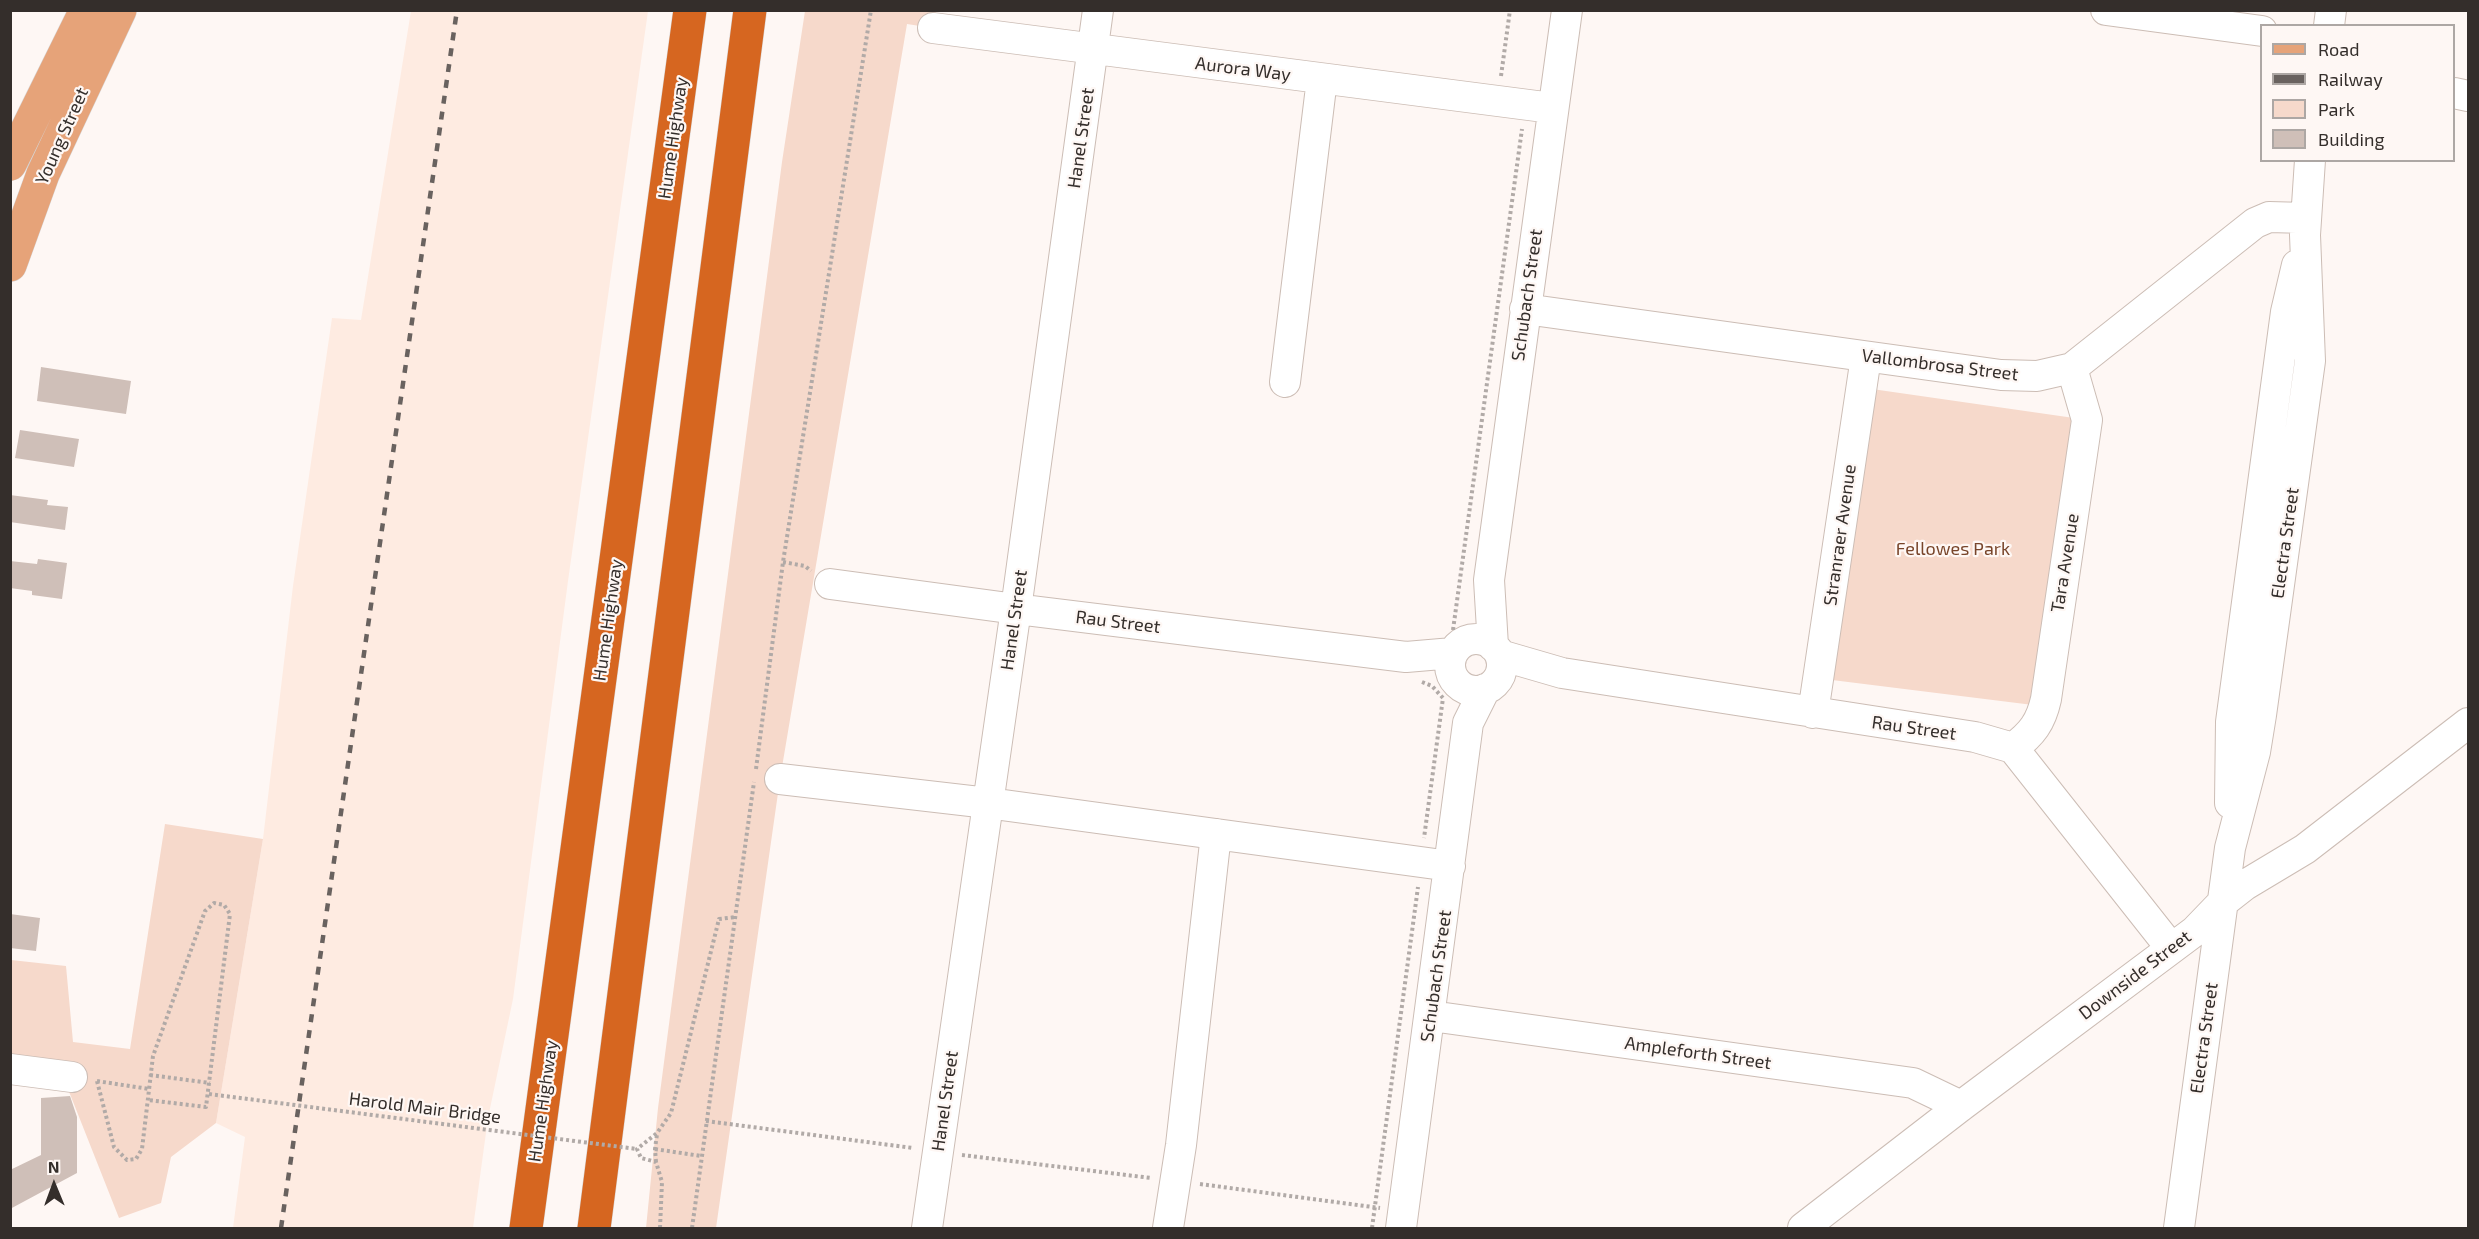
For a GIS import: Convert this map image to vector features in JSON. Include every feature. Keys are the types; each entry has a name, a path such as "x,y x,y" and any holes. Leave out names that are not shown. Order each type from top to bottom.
{"highway":[{"path":"675,126 683,10"},
{"name":"Hume Highway","path":"526,1228 690,10"},
{"path":"594,1228 749,20"}],"main road":[{"name":"Young Street","path":"10,164 86,10"},
{"name":"Young Street","path":"10,265 43,174 120,10"}],"street":[{"name":"Hanel Street","path":"927,1228 1016,609 1098,10"},
{"name":"Schubach Street","path":"1393,1216 1431,1016 1468,723 1472,662 1489,580 1525,309 1539,107 1567,10"},
{"path":"2106,10 2260,31"},
{"name":"Aurora Way","path":"933,28 1539,107"},
{"path":"1285,382 1322,79"},
{"name":"Electra Street","path":"2179,1228 2230,848 2255,752 2310,361 2305,227 2310,162"},
{"name":"Vallombrosa Street","path":"1525,309 2001,375 2037,376 2072,368 2255,223 2269,217 2305,227"},
{"name":"Stranraer Avenue","path":"1813,713 1866,357"},
{"name":"Tara Avenue","path":"2013,748 2037,727 2043,715 2046,699 2087,420 2072,368"},
{"name":"Rau Street","path":"830,584 1016,609 1410,669 1472,662 1562,673 1975,737 2013,748"},
{"name":"Downside Street","path":"1803,1228 1960,1106 2195,931 2222,903 2246,885 2305,849 2469,723"},
{"path":"2013,748 2171,948"},
{"path":"780,779 988,803 1450,866"},
{"path":"1168,1228 1181,1145 1216,834"},
{"name":"Ampleforth Street","path":"1431,1016 1913,1083 1960,1106"},
{"path":"10,1069 84,1079"}],"path":[{"path":"692,1228 783,562 871,10"},
{"path":"1472,662 1453,631 1539,107 1500,75 1510,10"},
{"path":"1393,1216 1421,862 1443,698 1410,669"},
{"path":"84,1079 114,1147 126,1160 136,1159 142,1149 153,1056 205,911 214,903 224,905 230,914 206,1107 148,1100"},
{"path":"656,1162 641,1158 637,1149 657,1133 671,1113 719,919 736,917"},
{"path":"150,1075 210,1083"},
{"path":"84,1079 149,1089"},
{"name":"Harold Mair Bridge","path":"209,1094 637,1149"},
{"path":"657,1133 656,1162 662,1182 660,1228"},
{"path":"655,1149 701,1156"},
{"path":"1174,1181 1393,1216"},
{"path":"1372,1228 1393,1216"}],"shaded area":[{"path":"411,11 648,11 568,581 513,999 488,1118 473,1228 233,1228 245,1137 216,1123 263,839 293,586 332,318 361,320"}],"green space":[{"path":"805,11 936,11 933,28 907,24 780,779 716,1228 646,1228 658,1108 782,162"},
{"name":"Fellowes Park","path":"1872,389 2074,418 2033,705 1832,680"},
{"path":"165,824 263,839 216,1123 171,1157 161,1203 119,1218 68,1089 11,1083 11,960 66,966 73,1042 130,1049"}],"building":[{"path":"41,367 131,381 126,414 37,401"},
{"path":"20,430 79,439 74,467 15,458"},
{"path":"10,495 48,500 47,505 68,507 65,530 10,522"},
{"path":"38,559 67,563 62,599 32,595 32,591 10,588 10,561 37,564"},
{"path":"10,914 40,918 36,951 10,948"},
{"path":"70,1096 77,1117 77,1173 10,1209 10,1170 41,1155 41,1098"}],"railway":[{"path":"281,1228 457,10"}]}
